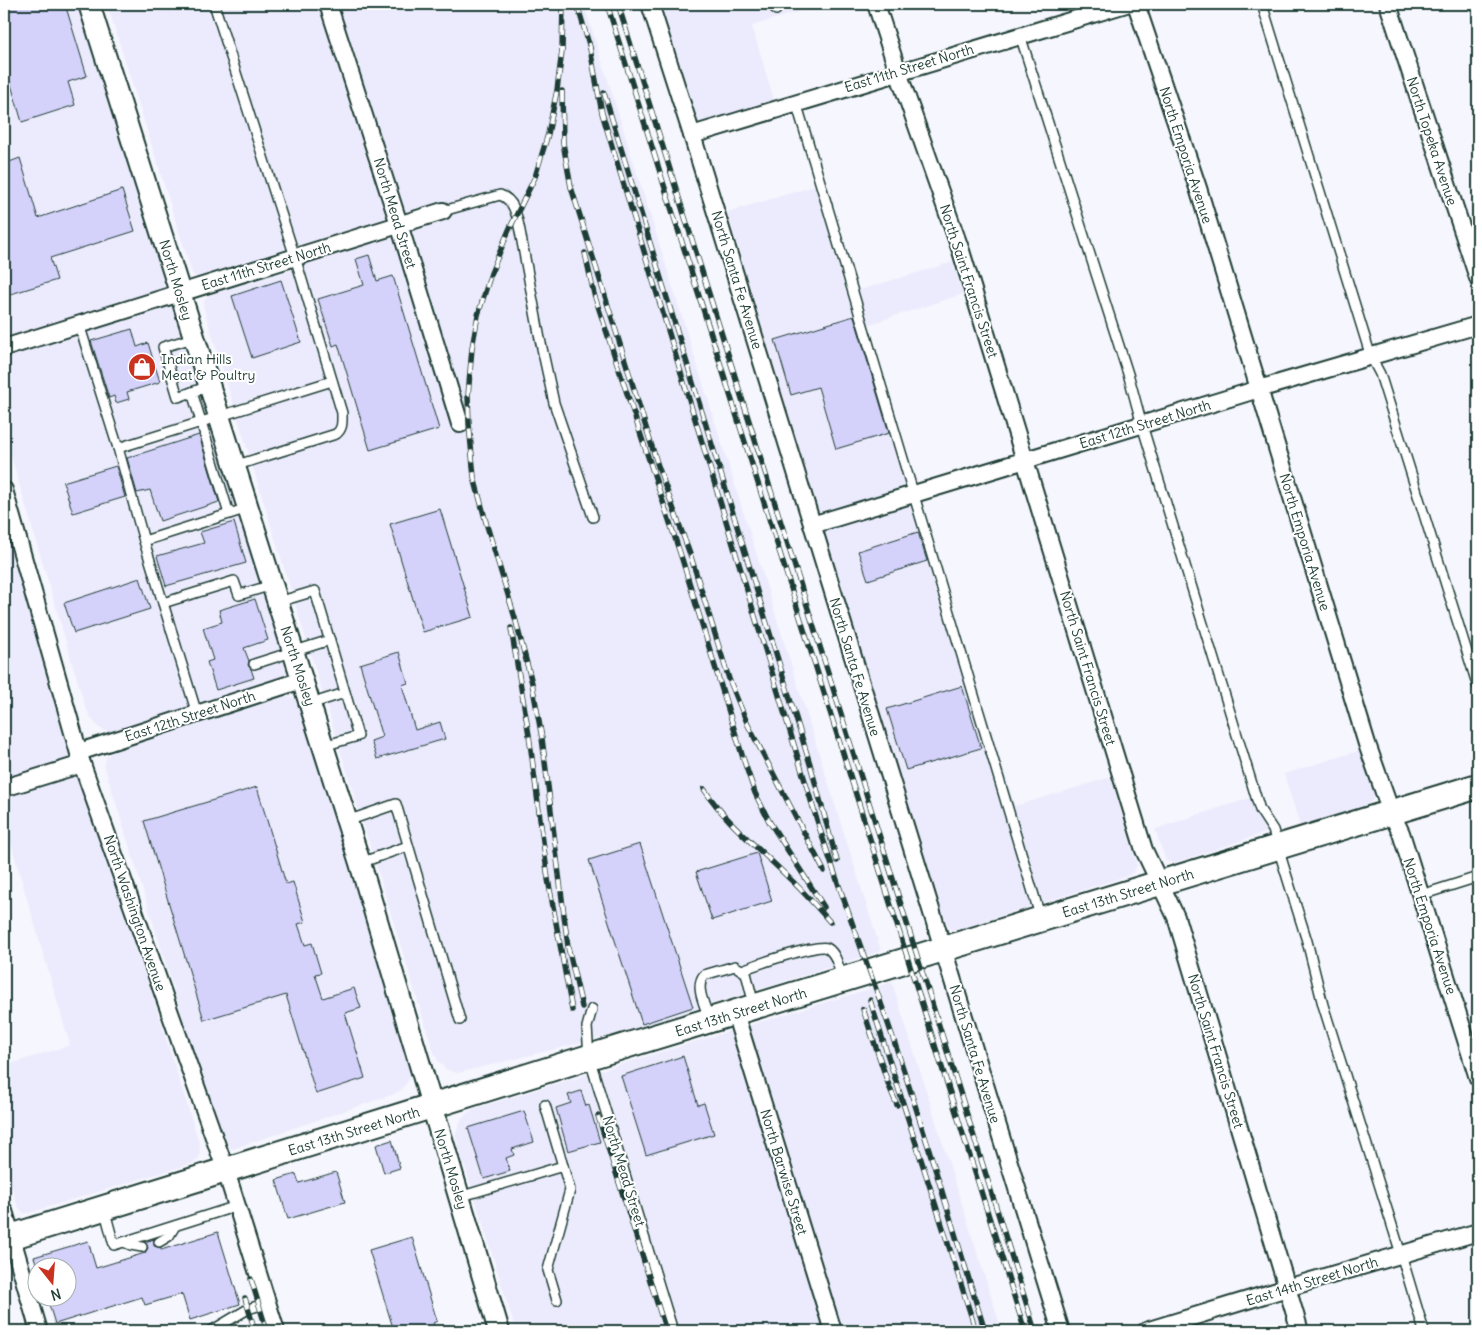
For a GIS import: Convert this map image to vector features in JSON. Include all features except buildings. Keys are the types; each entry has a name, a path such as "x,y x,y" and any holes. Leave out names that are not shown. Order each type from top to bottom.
{"main road":[{"name":"East 13th Street North","path":"7,1237 1478,786"}],"street":[{"name":"North Mosley","path":"89,4 180,293 193,338 201,389 231,476 238,511 275,594 360,863 499,1331"},
{"name":"North Mead Street","path":"328,4 399,224 460,424"},
{"name":"North Santa Fe Avenue","path":"650,4 692,134 1060,1331"},
{"name":"North Saint Francis Street","path":"876,4 961,251 1144,850 1176,917 1300,1331"},
{"name":"East 11th Street North","path":"692,134 1126,4"},
{"name":"North Emporia Avenue","path":"1136,4 1198,188 1367,744 1421,895 1478,1078"},
{"name":"North Topeka Avenue","path":"1388,4 1478,278"},
{"name":"East 11th Street North","path":"4,348 443,211"},
{"name":"East 12th Street North","path":"812,525 1478,325"},
{"name":"North Washington Avenue","path":"4,490 80,758 226,1171 276,1331"},
{"name":"East 12th Street North","path":"4,788 197,714 302,680"},
{"name":"North Barwise Street","path":"745,1010 833,1331"},
{"path":"4,1211 7,1237 39,1331"},
{"name":"East 14th Street North","path":"1146,1331 1177,1327 1287,1288 1478,1232"}],"lane":[{"path":"214,4 295,257 342,414 343,425 336,434 231,476"},
{"path":"1262,4 1478,687"},
{"path":"1020,35 1129,377 1260,810 1272,830 1278,846 1307,941 1323,1005 1424,1331"},
{"path":"796,102 1041,919"},
{"path":"443,211 500,195 508,197 512,204 520,231 554,403 593,517"},
{"path":"79,324 197,714"},
{"path":"193,338 163,348 178,396 201,389"},
{"path":"118,448 332,381"},
{"path":"144,541 238,511"},
{"path":"163,603 234,581 239,595 315,591 358,736 323,746"},
{"path":"254,664 330,640"},
{"path":"310,704 346,693"},
{"path":"347,821 396,804 460,1020"},
{"path":"360,863 408,846"},
{"path":"1421,895 1478,877"},
{"path":"742,970 807,950 826,947 834,954 842,981"},
{"path":"710,1021 699,987 701,979 704,976 735,966 746,973 745,1010"},
{"name":"North Mead Street","path":"592,1010 587,1027 589,1057 673,1331"},
{"path":"544,1105 570,1190 548,1270 557,1300"},
{"path":"459,1197 562,1166"},
{"path":"104,1208 114,1244 237,1206"},
{"path":"159,1242 169,1236 175,1226"},
{"path":"124,1242 142,1247"},
{"path":"211,1331 243,1312 267,1303"}],"shaded area":[{"path":"4,4 79,4 165,278 165,285 162,290 154,293 4,339"},
{"path":"107,4 584,4 881,951 621,1033 458,1073 447,1070 438,1061 432,1047 203,306 205,299 211,294 294,269 289,252 205,278 197,278 192,273"},
{"path":"657,4 823,4 752,26 774,100 702,123 695,122"},
{"path":"818,185 853,292 953,262 963,294 864,326 1015,806 1111,777 1137,865 1134,872 1127,876 956,930 950,929 941,916 727,212"},
{"path":"168,306 174,309 178,315 288,665 287,674 282,680 113,734 99,728 85,706 4,433 4,357"},
{"path":"4,510 96,816 200,1146 199,1159 193,1163 29,1213 23,1213 17,1204 4,1164 4,1066 70,1045 4,820"},
{"path":"283,697 293,697 300,704 411,1055 412,1069 408,1081 401,1090 391,1095 233,1149 225,1146 220,1138 104,765 107,756 120,747"},
{"path":"1361,750 1374,794 1373,800 1368,804 1300,826 1284,774"},
{"path":"1255,796 1267,832 1174,863 1166,861 1155,829"},
{"path":"892,982 1002,1331 516,1331 455,1135 462,1118 473,1109"}],"railway":[{"path":"563,4 562,51 557,90 548,134 535,177 509,230 491,273 478,315 472,348 468,396 474,477 532,683 542,738 568,947 582,1007"},
{"path":"577,4 590,48"},
{"path":"607,4 1025,1331"},
{"path":"618,4 1035,1331"},
{"path":"589,43 602,113 816,817 888,1023 932,1157 985,1331"},
{"path":"562,91 563,143 571,187 658,466 691,557 729,679 748,725 824,871"},
{"path":"604,93 810,764 837,861"},
{"path":"585,253 594,294 682,559 755,793 769,821 824,907"},
{"path":"511,628 529,735 548,879 572,1010"},
{"path":"704,789 733,825 800,889 830,922"},
{"path":"870,1000 976,1331"},
{"path":"863,1009 897,1105"},
{"path":"598,1116 666,1331"},
{"path":"251,1279 267,1331"},
{"path":"245,1298 255,1331"}],"place":[{"name":"Indian Hills Meat & Poultry","path":"142,367"}]}
